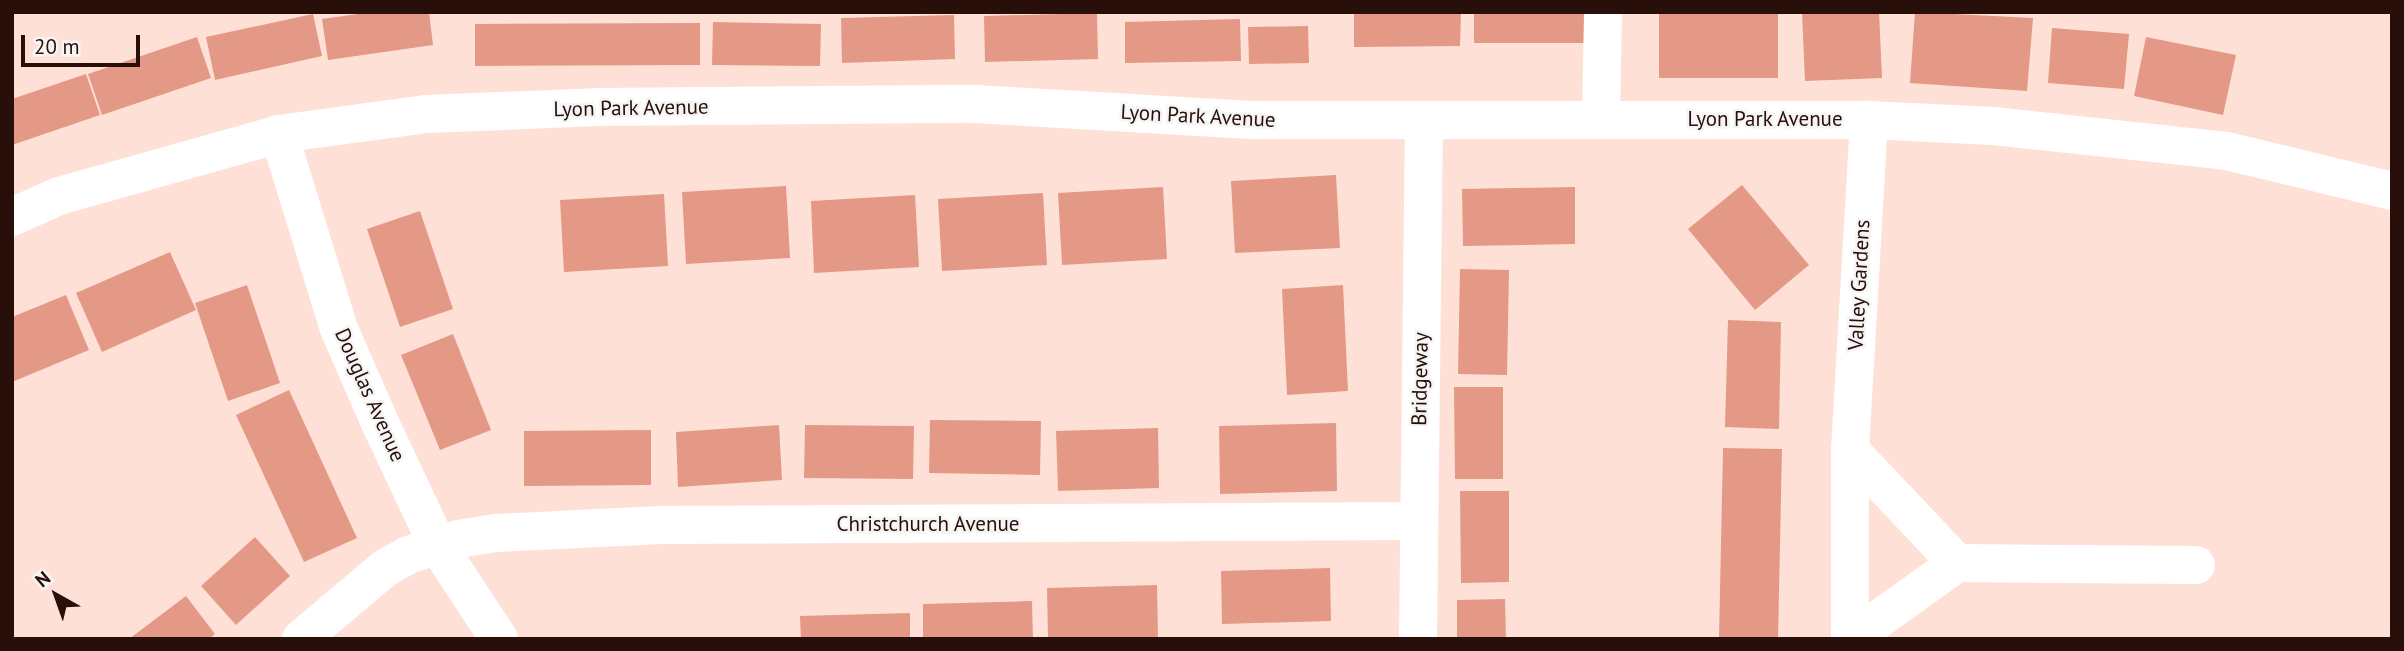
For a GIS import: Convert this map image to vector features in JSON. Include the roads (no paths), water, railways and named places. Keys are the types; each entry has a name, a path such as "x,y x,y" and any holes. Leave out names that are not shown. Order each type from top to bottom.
{"street":[{"path":"1601,118 1602,12"},
{"name":"Lyon Park Avenue","path":"12,216 59,196 279,134 426,114 597,107 975,104 1256,120 1869,120 1993,126 2227,151 2392,191"},
{"name":"Bridgeway","path":"1418,639 1424,120"},
{"name":"Valley Gardens","path":"1850,639 1850,450 1869,120"},
{"name":"Douglas Avenue","path":"279,134 340,329 438,545 499,639"},
{"path":"1850,450 1957,563 2196,565"},
{"name":"Christchurch Avenue","path":"301,639 385,568 438,545 496,533 661,525 1419,521"},
{"name":"Valley Gardens","path":"1850,639 1957,563"}]}
